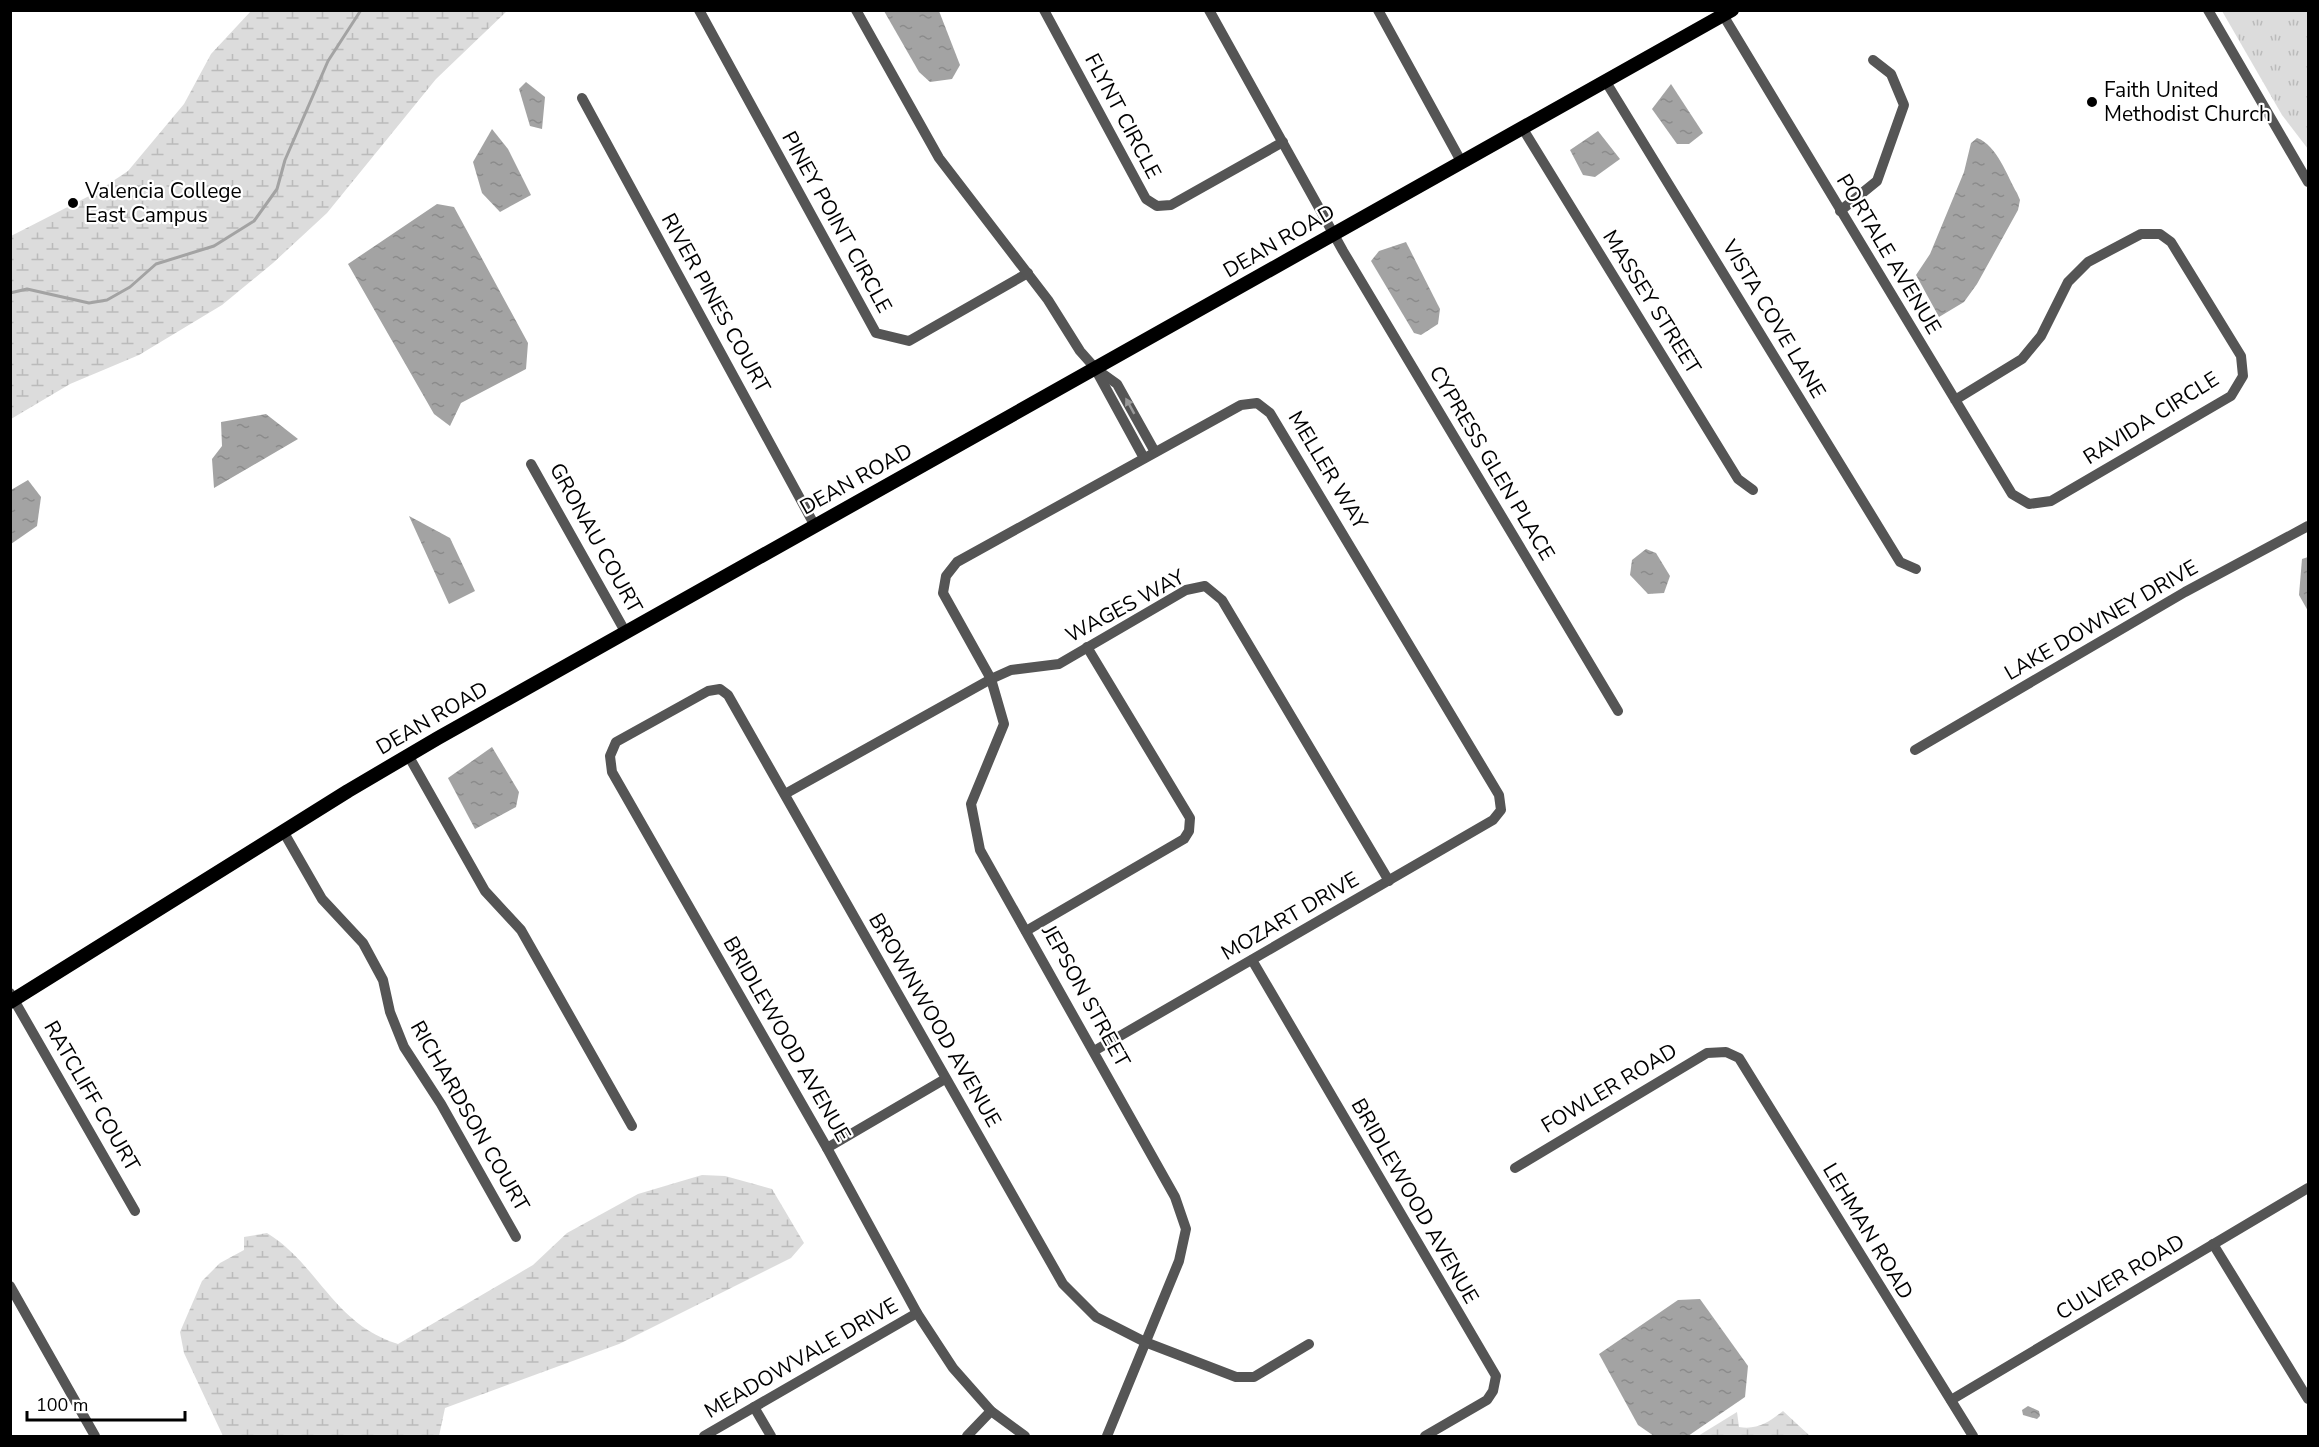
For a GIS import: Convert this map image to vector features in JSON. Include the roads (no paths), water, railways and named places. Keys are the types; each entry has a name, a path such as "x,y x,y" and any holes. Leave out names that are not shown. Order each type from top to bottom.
{"main road":[{"name":"DEAN ROAD","path":"12,998 408,755 1523,129 1725,12"}],"street":[{"name":"PINEY POINT CIRCLE","path":"699,10 876,333 909,341 1028,273"},
{"path":"856,10 939,158 1028,273 1055,310 1080,351 1096,369 1117,384 1155,452"},
{"name":"FLYNT CIRCLE","path":"1044,10 1146,199 1157,206 1171,205 1283,142"},
{"name":"CYPRESS GLEN PLACE","path":"1209,10 1335,234 1618,711"},
{"path":"1378,10 1462,163"},
{"path":"2208,10 2308,182"},
{"name":"PORTALE AVENUE","path":"1725,12 1839,211 2012,494 2030,504"},
{"path":"1839,211 1877,181 1904,105 1891,74 1873,60"},
{"name":"VISTA COVE LANE","path":"1606,82 1900,562 1916,569"},
{"name":"RIVER PINES COURT","path":"582,98 815,526"},
{"name":"MASSEY STREET","path":"1523,129 1738,478 1753,490"},
{"name":"RAVIDA CIRCLE","path":"1955,400 2022,359 2041,336 2068,282 2088,262 2141,234 2160,234 2171,242 2241,356 2243,376 2231,396 2051,501 2030,504"},
{"path":"1096,369 1144,458"},
{"name":"MELLER WAY","path":"946,576 957,562 1241,405 1257,403 1270,412 1499,795 1501,810"},
{"name":"GRONAU COURT","path":"531,464 626,633"},
{"name":"LAKE DOWNEY DRIVE","path":"1914,750 2185,592 2308,526"},
{"name":"JEPSON STREET","path":"946,576 943,593 991,679 1004,724 971,804 980,850 1175,1197 1186,1229 1179,1261 1107,1437"},
{"name":"WAGES WAY","path":"785,794 991,679 1011,670 1059,664 1186,590 1205,586 1222,600 1389,881"},
{"path":"1026,930 1184,839 1189,831 1190,818 1087,647"},
{"name":"BROWNWOOD AVENUE","path":"720,689 728,695 1063,1284 1096,1317 1145,1342 1236,1377 1254,1377 1309,1344"},
{"name":"BRIDLEWOOD AVENUE","path":"720,689 708,691 616,742 609,756 612,772 827,1148 917,1313 953,1368 991,1411 1025,1437"},
{"path":"408,755 485,891 521,930 632,1126"},
{"name":"MOZART DRIVE","path":"1094,1050 1493,820 1501,810"},
{"name":"RICHARDSON COURT","path":"283,831 322,899 363,944 383,980 390,1012 404,1047 441,1104 516,1237"},
{"name":"BRIDLEWOOD AVENUE","path":"1252,960 1496,1376 1493,1391 1487,1400 1425,1437"},
{"name":"RATCLIFF COURT","path":"12,998 135,1211"},
{"name":"FOWLER ROAD","path":"1515,1168 1696,1059 1707,1053 1726,1052"},
{"name":"LEHMAN ROAD","path":"1726,1052 1738,1058 1746,1067 1934,1378 1951,1400 1973,1437"},
{"path":"827,1148 945,1079"},
{"name":"CULVER ROAD","path":"1951,1400 2308,1188"},
{"path":"2213,1244 2308,1399"},
{"path":"10,1286 95,1437"},
{"name":"MEADOWVALE DRIVE","path":"704,1437 917,1313"},
{"path":"754,1407 771,1437"},
{"path":"968,1437 991,1411"}],"water":[{"path":"884,11 939,11 960,65 952,79 930,82 919,72"},
{"path":"526,82 545,97 542,129 530,126 519,89"},
{"path":"1671,84 1703,133 1689,144 1677,144 1652,109"},
{"path":"492,129 508,149 531,195 500,212 482,193 473,162"},
{"path":"1598,131 1620,159 1595,177 1583,175 1570,150"},
{"path":"1977,138 1990,147 2001,162 2020,200 2018,210 1977,284 1964,302 1939,317 1916,275 1930,254 1964,172 1971,143"},
{"path":"437,204 454,207 528,343 526,369 461,403 450,426 434,414 348,264"},
{"path":"1406,242 1440,309 1438,324 1421,335 1414,333 1371,261 1379,251"},
{"path":"266,414 298,439 214,488 212,459 222,446 221,422"},
{"path":"28,480 41,497 37,526 11,544 11,490"},
{"path":"409,516 450,538 475,591 449,604"},
{"path":"1646,549 1656,553 1670,576 1664,593 1648,594 1630,575 1632,560"},
{"path":"2308,557 2308,611 2299,595 2302,559"},
{"path":"492,747 519,792 516,807 475,829 448,778"},
{"path":"1700,1299 1748,1366 1745,1397 1688,1436 1654,1436 1638,1425 1599,1354 1678,1300"},
{"path":"2028,1406 2039,1411 2040,1416 2037,1419 2023,1415 2022,1410"}],"waterway":[{"path":"10,293 27,289 89,303 107,300 130,287 156,264 214,246 254,221 277,189 285,160 328,61 361,10"}],"place":[{"name":"Faith United Methodist Church","path":"2092,102"},
{"name":"Valencia College East Campus","path":"73,203"}]}
